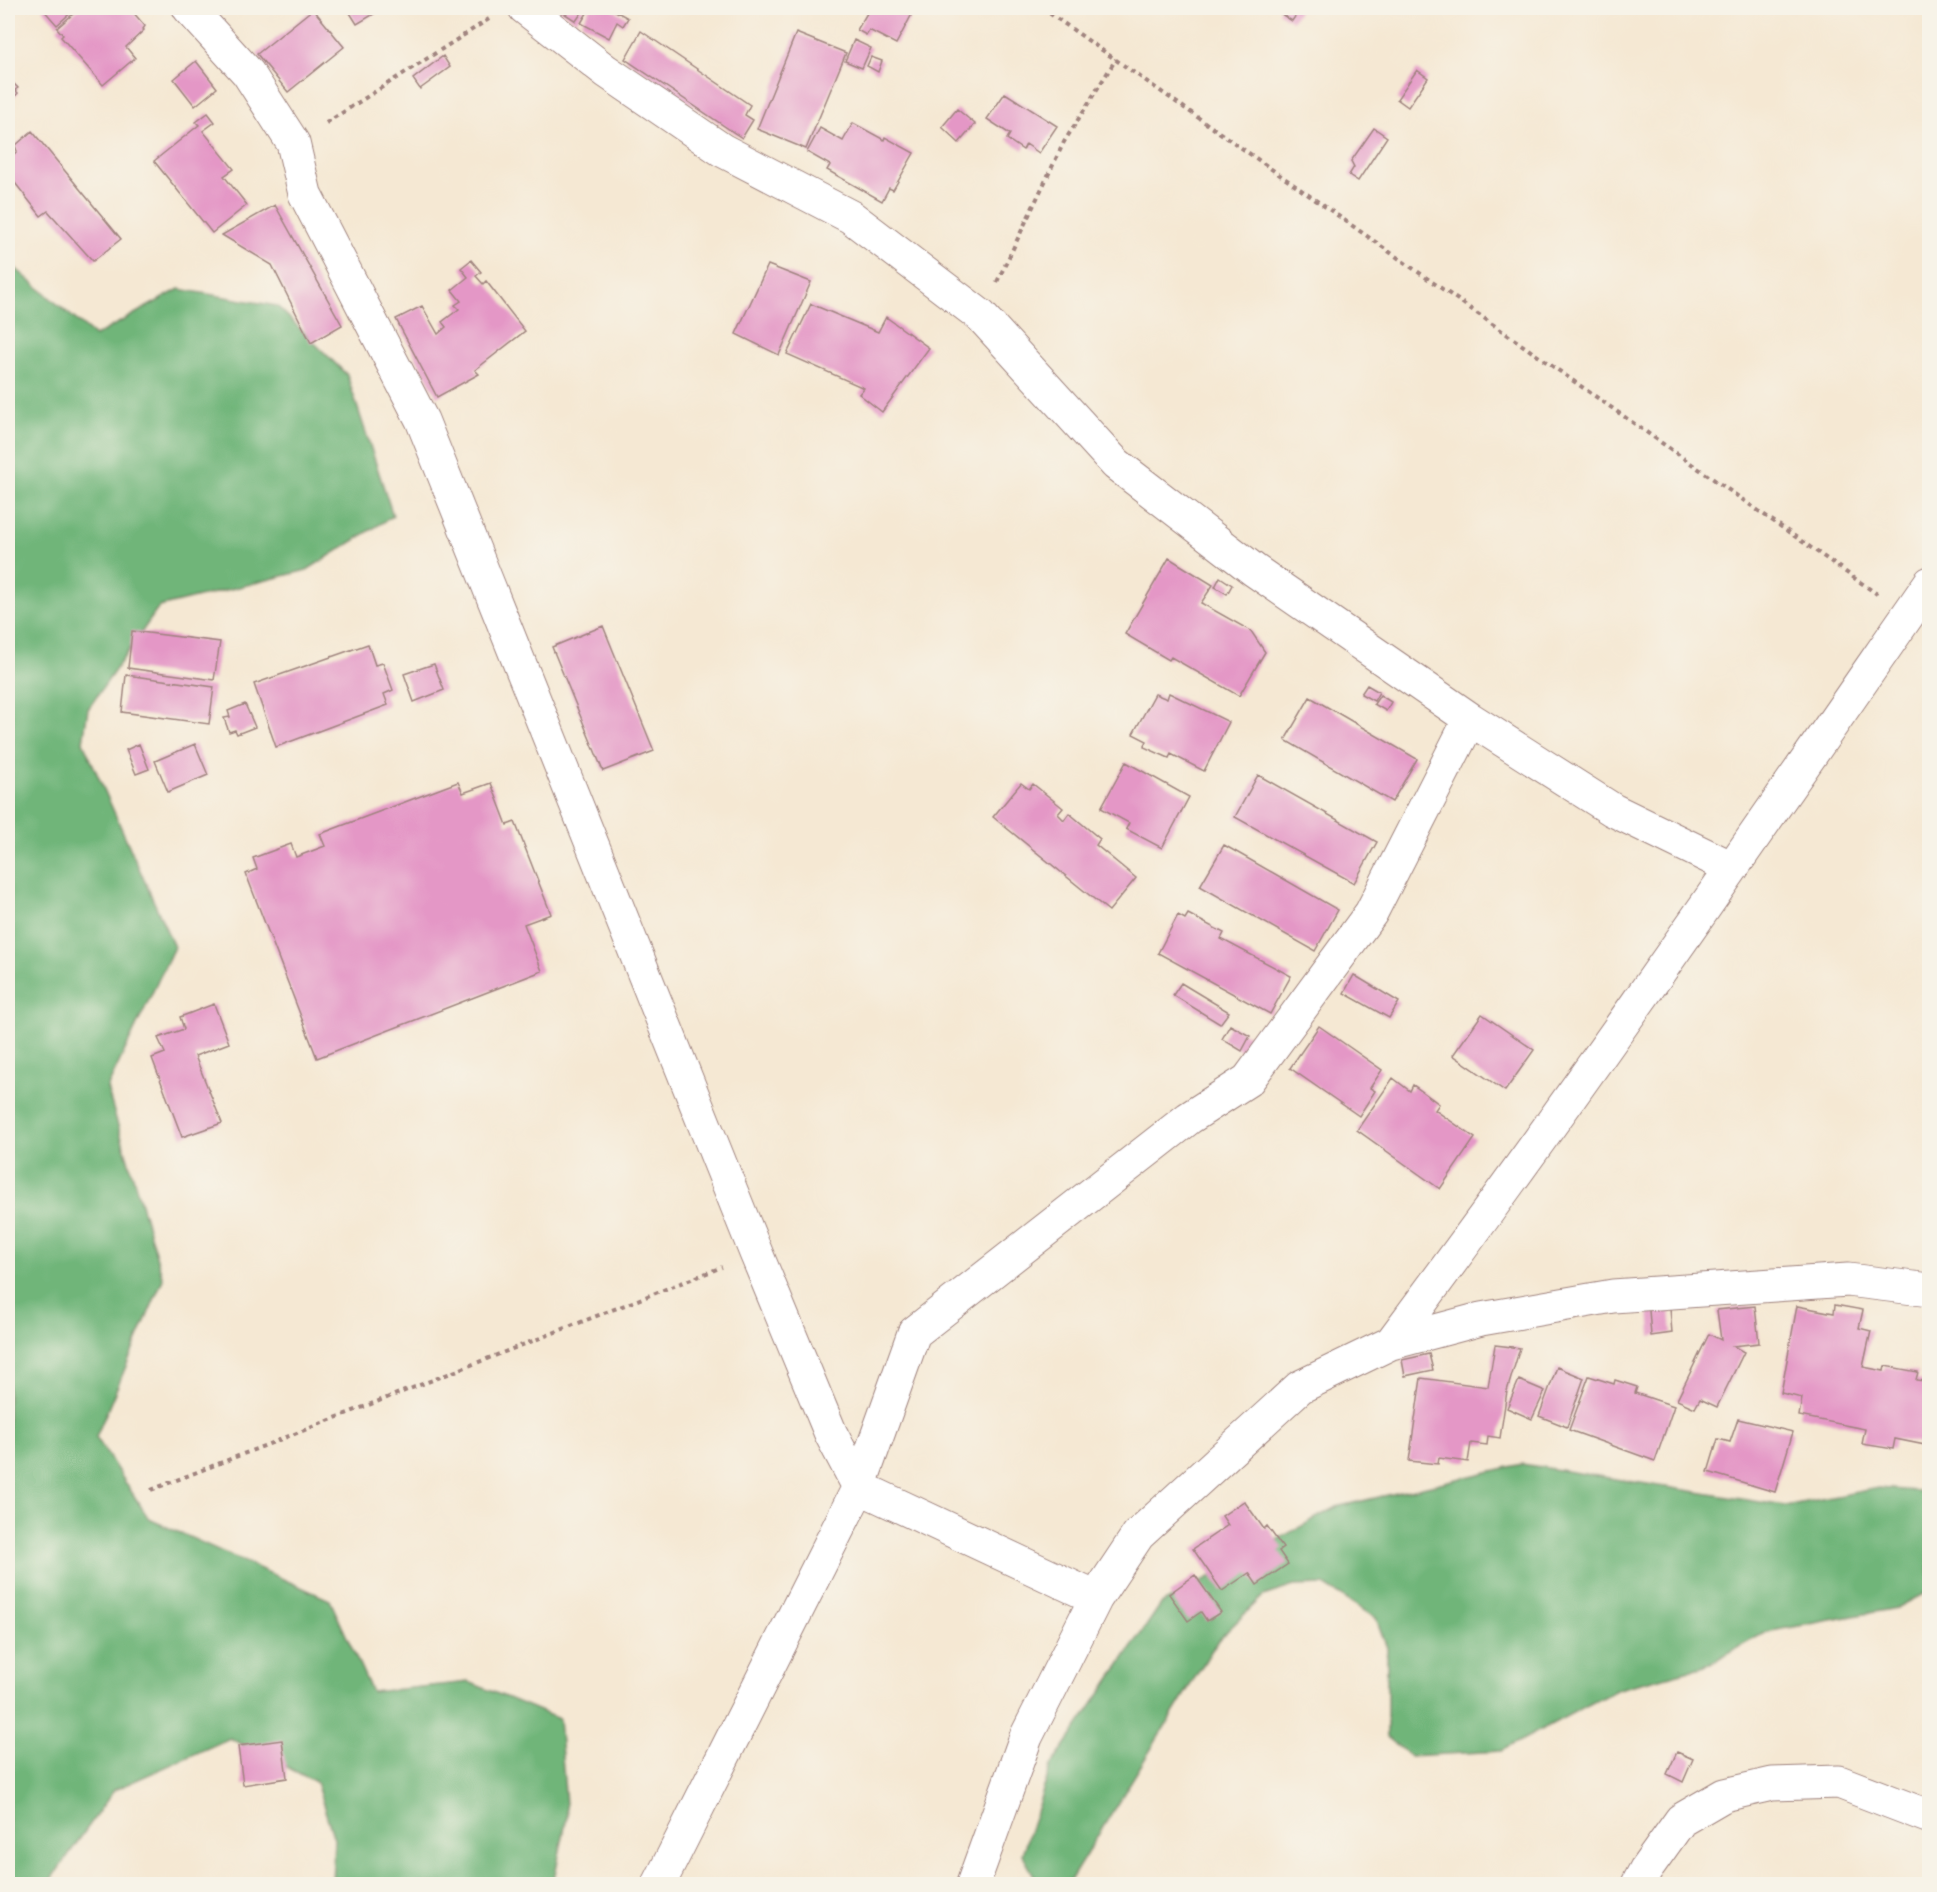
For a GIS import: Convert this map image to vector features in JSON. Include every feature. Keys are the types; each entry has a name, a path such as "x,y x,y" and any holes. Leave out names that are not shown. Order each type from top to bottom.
{"street":[{"path":"189,8 248,73 293,143 305,194 422,420 756,1253 831,1434 859,1488 1096,1598"},
{"path":"511,11 606,71 722,150 851,218 981,315 1116,464 1254,570 1470,718 1613,810 1732,868"},
{"path":"1391,1343 1482,1220 1732,868 1929,583"},
{"path":"659,1884 859,1488 914,1333 1189,1118 1248,1080 1371,913 1470,718"},
{"path":"973,1884 1026,1737 1096,1598 1138,1535 1300,1387 1391,1343 1480,1319 1613,1296 1848,1281 1929,1290"},
{"path":"1638,1884 1681,1820 1724,1795 1772,1784 1839,1782 1929,1817"}],"path":[{"path":"1042,8 1907,615"},
{"path":"293,143 511,11"},
{"path":"981,315 1064,142 1116,59"},
{"path":"151,1490 756,1253"}],"green space":[{"path":"8,262 95,336 179,289 277,306 347,375 393,516 307,570 159,607 88,709 83,742 174,947 107,1088 163,1279 96,1437 149,1519 330,1600 372,1692 469,1682 559,1719 567,1817 553,1884 332,1884 334,1839 316,1782 230,1738 114,1790 48,1884 8,1884"},
{"path":"1522,1464 1785,1506 1878,1488 1929,1492 1929,1591 1897,1608 1766,1632 1705,1666 1618,1689 1501,1751 1410,1756 1387,1737 1387,1648 1376,1618 1324,1585 1294,1586 1263,1596 1218,1640 1068,1884 1037,1881 1022,1854 1051,1766 1161,1604 1336,1507"}],"building":[{"path":"42,8 76,8 57,25"},
{"path":"80,8 135,8 132,11 145,26 144,30 126,47 135,58 103,85 61,37 63,35 57,28"},
{"path":"347,8 384,8 357,24"},
{"path":"556,8 585,8 576,21"},
{"path":"590,8 610,8 628,18 623,26 617,22 609,38 581,23"},
{"path":"870,8 900,8 912,14 896,44 869,30 866,35 857,30"},
{"path":"1281,8 1301,8 1292,21 1278,12"},
{"path":"313,9 344,47 288,92 257,54"},
{"path":"641,31 750,105 745,115 753,120 742,138 625,59"},
{"path":"796,33 846,53 806,149 757,129"},
{"path":"854,40 871,48 862,68 845,61"},
{"path":"443,56 450,67 420,89 413,79"},
{"path":"871,57 882,61 878,72 867,66"},
{"path":"196,61 217,88 195,106 174,79"},
{"path":"1417,70 1428,78 1408,107 1397,99"},
{"path":"8,78 18,88 15,90 18,93 8,104"},
{"path":"1005,93 1057,126 1039,153 1026,144 1023,150 1007,139 1010,134 987,119"},
{"path":"957,109 975,124 959,143 942,127"},
{"path":"208,113 215,122 203,131 234,169 224,176 247,205 212,233 154,161 199,125 196,122"},
{"path":"853,123 914,153 893,190 889,188 882,201 827,170 830,165 807,152 820,128 843,141"},
{"path":"1374,128 1387,137 1358,181 1349,175 1354,167 1351,161"},
{"path":"32,131 121,239 93,261 48,211 41,216 8,174 8,160 17,151 15,146"},
{"path":"275,205 342,325 311,343 272,265 222,235"},
{"path":"471,260 481,272 476,276 483,284 486,281 525,331 475,370 479,374 437,397 396,319 422,306 438,334 446,327 442,322 459,309 455,305 461,301 452,290 468,277 461,268"},
{"path":"768,265 811,282 779,355 736,334"},
{"path":"811,304 878,332 886,317 929,348 882,412 859,394 864,388 787,354"},
{"path":"1169,558 1213,585 1201,603 1251,631 1265,652 1239,696 1171,657 1169,660 1125,634"},
{"path":"1220,577 1232,585 1227,594 1215,587"},
{"path":"603,626 654,751 603,771 552,647"},
{"path":"132,631 220,642 214,680 128,668"},
{"path":"368,644 375,665 383,663 393,690 384,694 388,705 276,747 254,684"},
{"path":"434,664 444,690 414,702 404,674"},
{"path":"126,675 214,687 209,724 122,712"},
{"path":"1367,685 1379,692 1374,701 1361,694"},
{"path":"1169,693 1229,722 1204,771 1171,754 1169,758 1144,747 1147,741 1133,734 1155,694 1167,699"},
{"path":"1380,695 1391,702 1386,711 1374,704"},
{"path":"1310,697 1417,759 1392,802 1285,740"},
{"path":"245,704 255,727 237,734 235,730 229,732 224,718 230,717 228,711"},
{"path":"139,744 149,769 136,774 126,750"},
{"path":"195,744 208,775 168,792 155,761"},
{"path":"1126,762 1189,797 1162,848 1126,829 1129,823 1101,808"},
{"path":"1258,775 1377,842 1354,883 1235,817"},
{"path":"458,782 463,793 491,783 507,825 515,822 551,914 524,924 542,971 317,1058 246,874 257,869 253,858 291,844 296,857 325,846 320,834"},
{"path":"1021,783 1029,789 1033,784 1063,808 1058,814 1064,820 1069,813 1100,839 1096,845 1136,878 1109,911 993,817"},
{"path":"1224,845 1338,910 1315,951 1200,886"},
{"path":"1188,914 1224,933 1221,939 1291,976 1270,1014 1158,953 1178,915 1185,919"},
{"path":"1354,975 1399,1002 1389,1018 1344,993"},
{"path":"1181,983 1229,1012 1220,1024 1173,995"},
{"path":"214,1004 229,1043 195,1056 222,1123 182,1137 152,1058 165,1053 158,1038 184,1029 180,1017"},
{"path":"1482,1014 1534,1050 1505,1091 1453,1055"},
{"path":"1230,1025 1250,1036 1242,1051 1222,1039"},
{"path":"1319,1026 1382,1070 1370,1088 1375,1091 1359,1116 1290,1068"},
{"path":"1393,1078 1410,1091 1413,1085 1439,1104 1435,1110 1475,1138 1440,1189 1357,1130"},
{"path":"1835,1305 1863,1310 1859,1328 1871,1331 1863,1367 1884,1371 1885,1366 1918,1372 1916,1380 1930,1382 1930,1446 1895,1439 1893,1449 1862,1444 1865,1429 1799,1416 1802,1398 1781,1393 1797,1306 1834,1313"},
{"path":"1755,1306 1759,1343 1733,1346 1744,1352 1717,1407 1700,1399 1695,1408 1677,1400 1709,1334 1721,1340 1717,1310"},
{"path":"1670,1308 1672,1333 1651,1336 1649,1310"},
{"path":"1495,1345 1520,1348 1507,1391 1500,1438 1488,1436 1487,1445 1471,1443 1468,1462 1439,1458 1438,1464 1409,1461 1421,1378 1488,1387"},
{"path":"1429,1354 1433,1370 1405,1376 1402,1360"},
{"path":"1557,1367 1584,1378 1567,1427 1539,1416"},
{"path":"1589,1376 1614,1384 1615,1380 1637,1387 1635,1393 1674,1406 1655,1461 1569,1430"},
{"path":"1519,1380 1545,1391 1532,1419 1507,1408"},
{"path":"1738,1419 1793,1432 1775,1492 1708,1472 1718,1439 1730,1442"},
{"path":"1244,1501 1264,1529 1267,1526 1283,1548 1279,1551 1288,1564 1257,1585 1249,1573 1222,1591 1193,1549 1228,1525 1222,1516"},
{"path":"1195,1575 1221,1612 1207,1621 1201,1612 1188,1621 1169,1594"},
{"path":"282,1740 287,1778 243,1785 238,1746"},
{"path":"1677,1752 1693,1759 1683,1782 1667,1774"}]}
